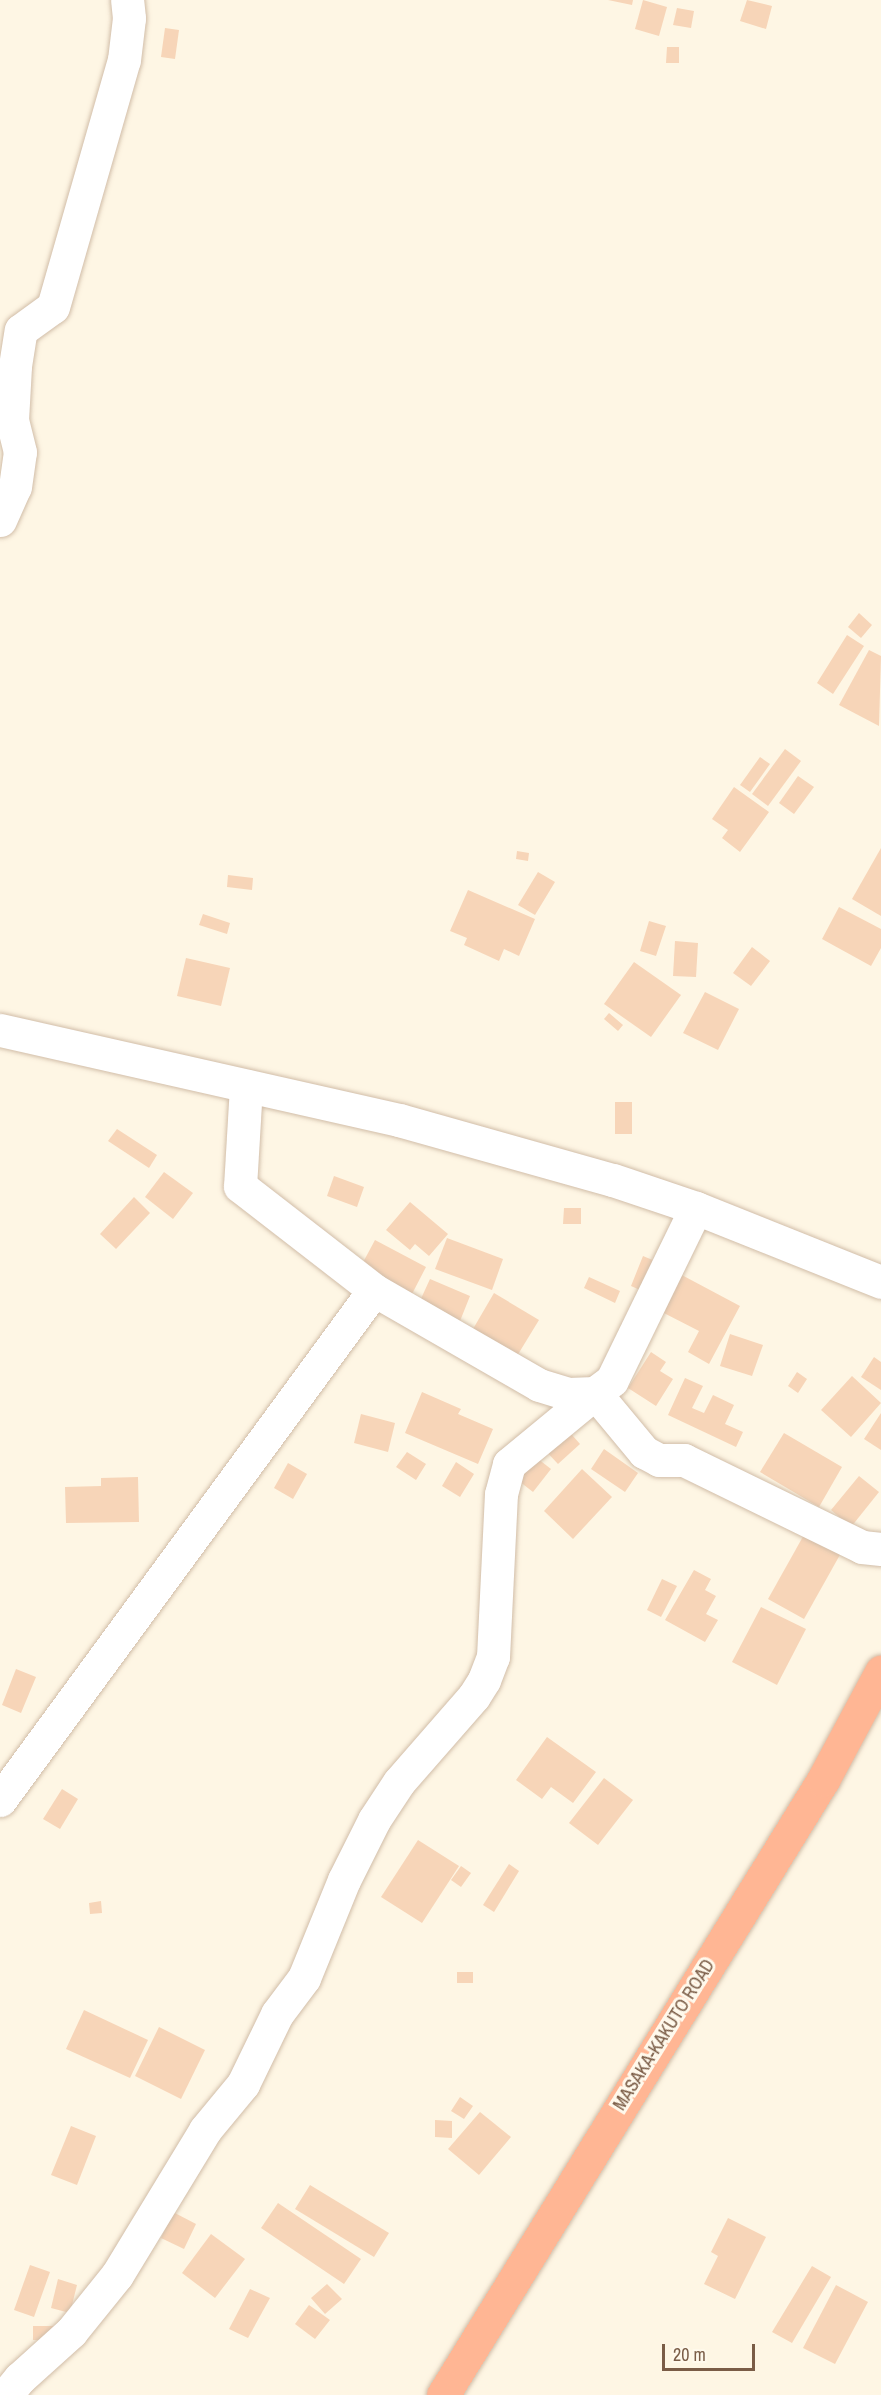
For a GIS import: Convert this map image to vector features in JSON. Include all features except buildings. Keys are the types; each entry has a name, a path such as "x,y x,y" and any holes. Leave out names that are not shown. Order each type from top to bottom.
{"highway":[{"name":"MASAKA-KAKUTO ROAD","path":"443,2395 823,1780 881,1672"}],"street":[{"path":"0,520 15,487 20,452 12,420 15,366 21,330 53,307 124,60 129,18 127,0"},
{"path":"0,1030 399,1120 613,1180 696,1208 881,1282"},
{"path":"246,1086 240,1186 374,1290 539,1385 568,1394 595,1393"},
{"path":"6,2395 20,2378 71,2332 117,2275 205,2130 243,2084 277,2014 304,1978 344,1880 374,1820 399,1782 474,1696 484,1680 493,1657 501,1494 509,1464 612,1380 696,1208"},
{"path":"0,1800 374,1290"},
{"path":"595,1393 644,1452 659,1460 684,1460 862,1547 881,1549"}]}
